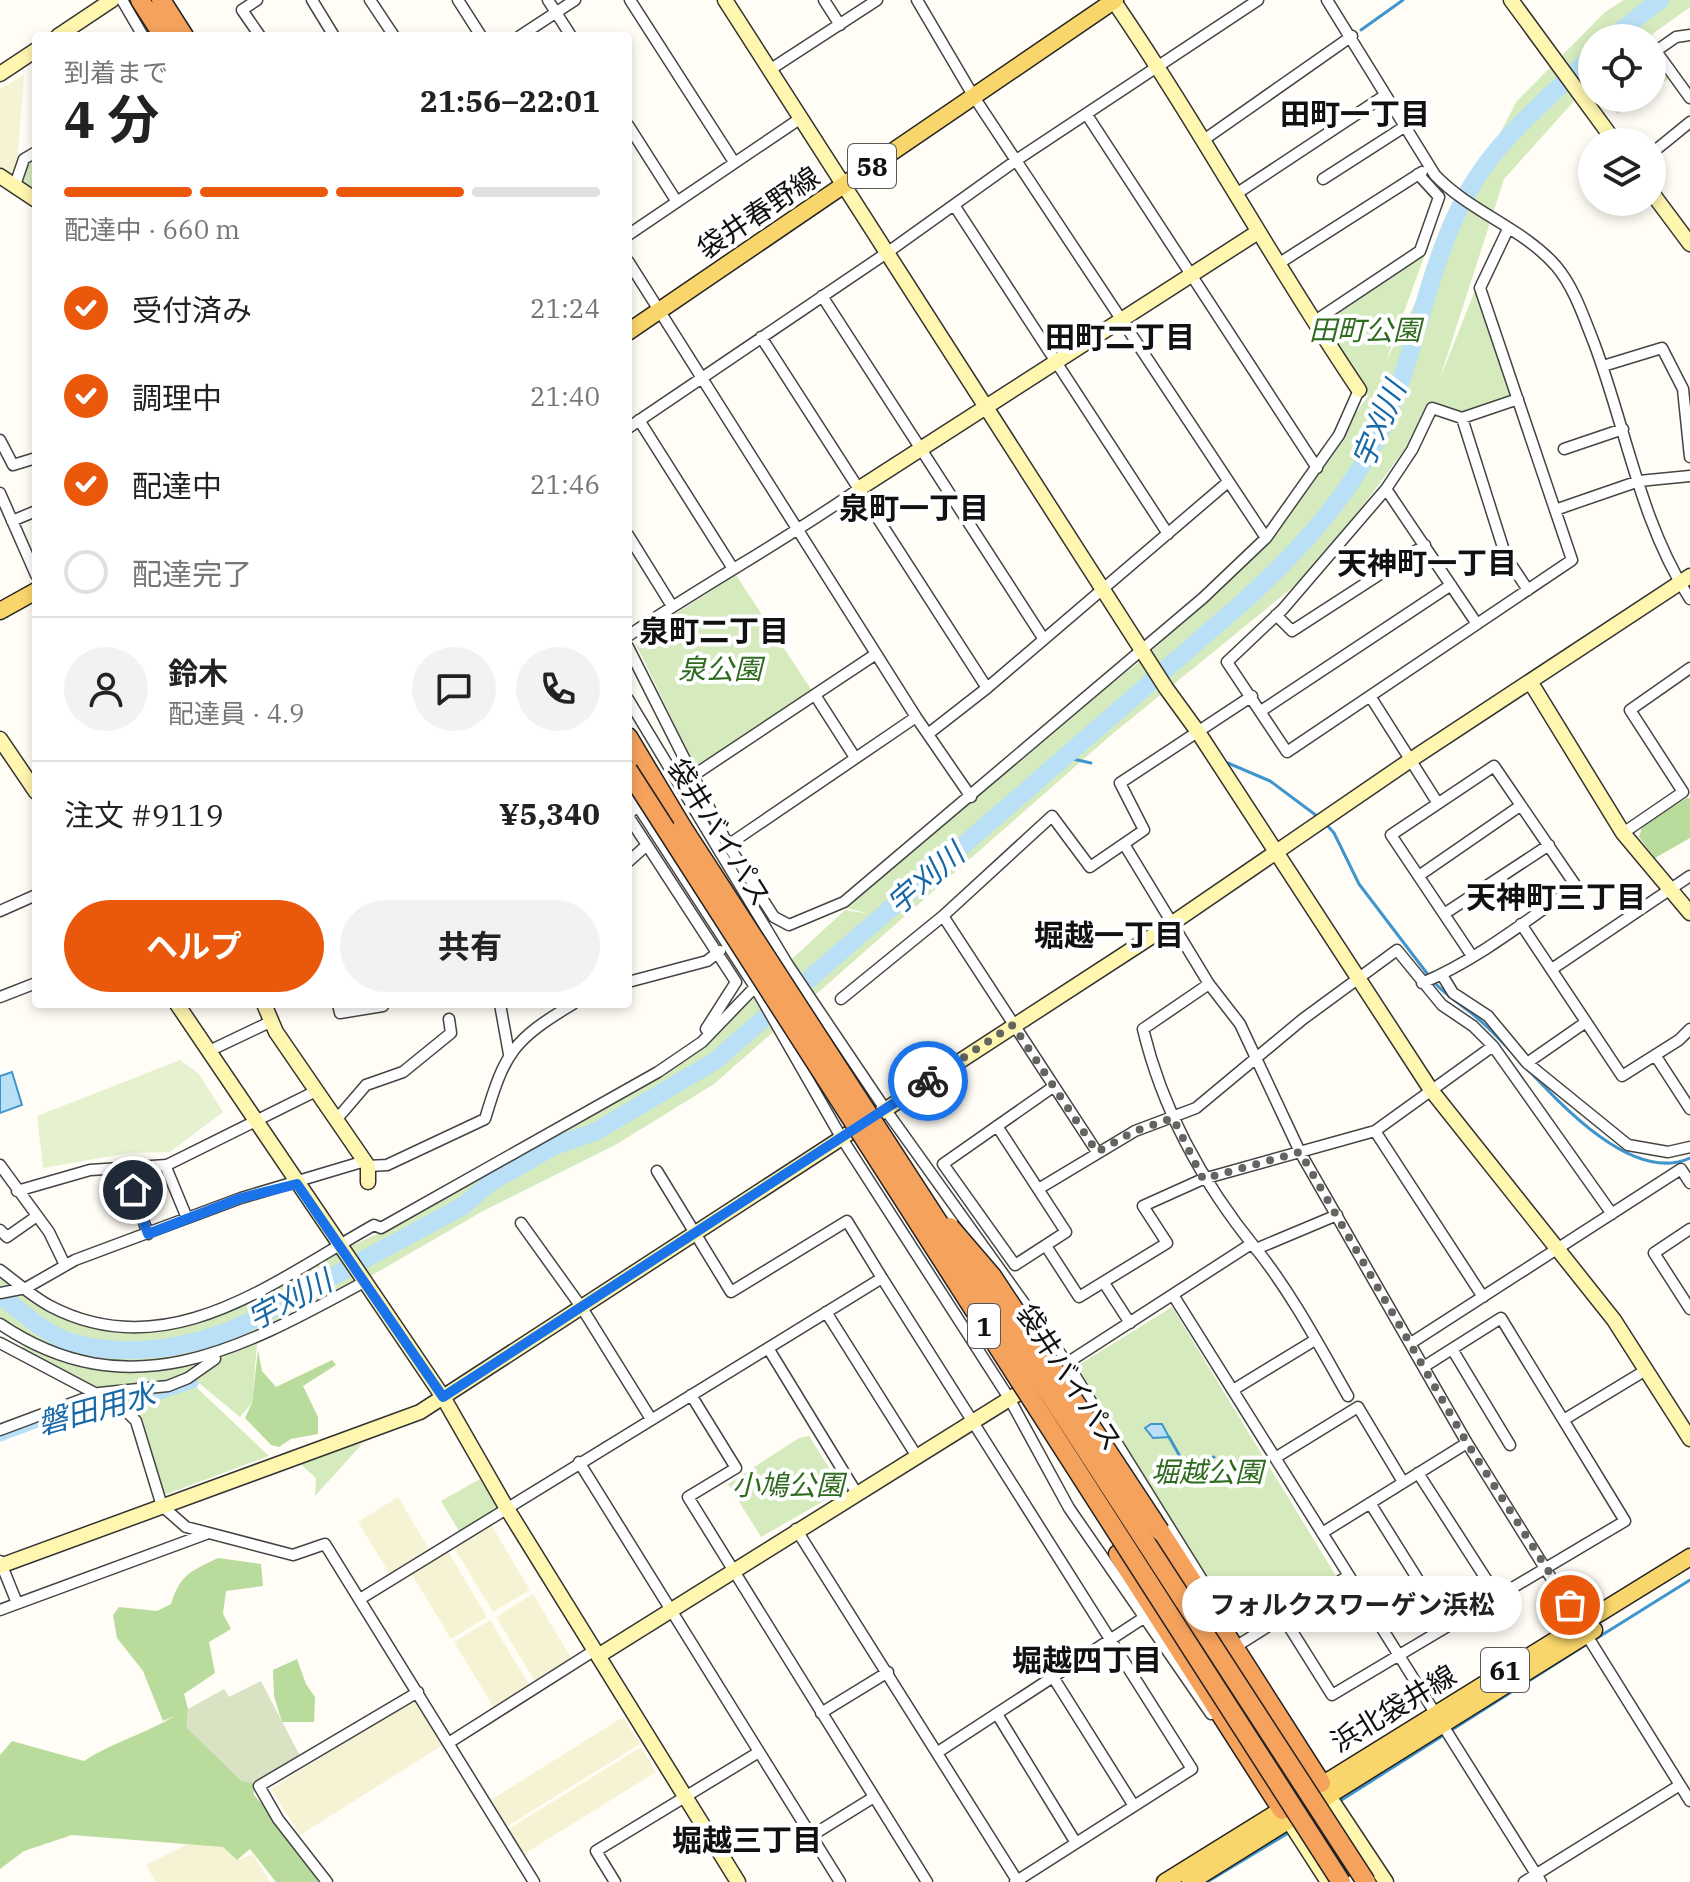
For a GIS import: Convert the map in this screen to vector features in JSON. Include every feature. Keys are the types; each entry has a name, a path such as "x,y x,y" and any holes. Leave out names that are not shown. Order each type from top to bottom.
{"highway":[{"path":"140,0 160,32"},
{"path":"161,0 181,32"},
{"name":"袋井バイパス","path":"632,744 849,1104 1341,1882"},
{"name":"袋井バイパス","path":"632,776 1366,1882"},
{"path":"849,1104 891,1144 933,1207 992,1276 1325,1789"},
{"path":"849,1104 972,1328 1286,1815"}],"main road":[{"name":"袋井春野線","path":"632,329 1114,0"},
{"path":"0,611 32,593"},
{"name":"浜北袋井線","path":"1584,1630 1690,1557"},
{"name":"浜北袋井線","path":"1190,1882 1325,1789 1584,1630 1690,1569"},
{"name":"浜北袋井線","path":"1165,1882 1286,1815"}],"street":[{"path":"64,32 112,0"},
{"path":"122,0 141,32"},
{"path":"169,0 189,32"},
{"path":"257,0 242,10 257,32"},
{"path":"312,0 332,32"},
{"path":"370,0 391,32"},
{"path":"458,0 478,32"},
{"path":"548,0 568,32"},
{"path":"526,32 575,0"},
{"path":"630,0 734,162"},
{"path":"725,0 1103,591 1431,1090 1614,1320 1690,1439"},
{"path":"824,0 840,25"},
{"path":"771,69 877,0"},
{"path":"917,0 974,97 1018,159 1266,538"},
{"path":"632,655 728,845 774,917 789,925 844,902 1203,598 1266,538 1339,435 1359,390 1258,232 1158,64 1114,0"},
{"path":"632,425 888,252 1018,159 1258,0"},
{"path":"1327,0 1352,36 1384,96 1432,171 1453,194 1532,244 1558,268 1580,307 1603,366 1662,553 1685,580 1690,599"},
{"path":"1511,0 1605,128"},
{"path":"1690,35 1676,37 1656,51 1690,98"},
{"path":"1205,139 1352,36"},
{"path":"0,74 32,53"},
{"path":"1236,194 1384,96"},
{"path":"1087,115 1317,468"},
{"path":"632,232 801,118"},
{"path":"1666,142 1690,122"},
{"path":"1323,179 1404,127"},
{"path":"632,131 677,202"},
{"path":"15,185 24,159 32,154"},
{"path":"1278,264 1418,174 1432,171"},
{"path":"1315,321 1420,251 1439,197 1418,174"},
{"path":"0,176 32,197"},
{"path":"954,205 1168,534"},
{"path":"1666,212 1690,244"},
{"path":"1508,229 1480,288 1518,399 1572,560 1287,752 1227,662 1276,615 1386,489 1412,450 1432,408 1462,418 1518,399"},
{"path":"632,633 732,567 800,530 860,488 1258,232"},
{"path":"632,267 916,717 971,797"},
{"path":"822,296 1043,638"},
{"path":"761,337 987,688"},
{"path":"1603,366 1662,348 1683,389 1690,457"},
{"path":"1462,418 1506,557 1528,590"},
{"path":"639,420 732,567"},
{"path":"1564,449 1623,429"},
{"path":"0,440 13,465"},
{"path":"0,468 32,459"},
{"path":"1555,510 1639,481 1690,476"},
{"path":"928,734 1103,591 1228,482"},
{"path":"1386,489 1477,624"},
{"path":"0,493 32,566"},
{"path":"12,521 32,513"},
{"path":"632,541 672,606"},
{"path":"1276,615 1292,631 1425,545"},
{"path":"17,1603 1,1564 420,1412 1174,922 1412,759 1685,580"},
{"path":"1261,711 1451,585"},
{"path":"694,775 876,654"},
{"path":"1623,833 1683,792 1630,710 1690,668"},
{"path":"1531,683 1623,833 1690,913"},
{"path":"815,695 854,756"},
{"path":"841,999 943,916 1052,816 1090,867 1144,830 1120,783 1252,696"},
{"path":"1370,696 1437,802"},
{"path":"632,706 788,965 885,1109 1067,1363 1240,1644 1255,1679"},
{"path":"728,845 854,756 916,717"},
{"path":"0,739 4,754 32,785"},
{"path":"1422,983 1442,975 1472,956 1521,924 1576,886 1494,766 1391,835 1472,956"},
{"path":"632,797 755,987 841,1137 1009,1398 1069,1508 1203,1704 1249,1758"},
{"path":"632,811 638,805"},
{"path":"1420,875 1520,806"},
{"path":"632,822 736,982 702,1033 702,1042"},
{"path":"1124,844 1209,984 1240,1024 1300,1152 1467,1443 1690,1801"},
{"path":"632,858 647,845"},
{"path":"1444,914 1549,845"},
{"path":"1552,969 1690,876"},
{"path":"0,911 32,897"},
{"path":"943,916 1097,1152"},
{"path":"1521,924 1622,1076 1690,1029"},
{"path":"1040,1188 1135,1131 1196,1108 1397,950 1422,983 1493,1046 1612,1214"},
{"path":"632,981 707,961 719,952"},
{"path":"1442,975 1453,993 1488,1016 1527,1063 1628,1145 1668,1152 1690,1147"},
{"path":"1209,984 1143,1029 1159,1088 1203,1179 1253,1247 1348,1396"},
{"path":"0,997 32,985"},
{"path":"0,1270 49,1306 108,1327 179,1325 209,1315 273,1283 374,1225 381,1228 658,1072 702,1042 755,987"},
{"path":"180,1008 443,1397 506,1507 738,1882"},
{"path":"265,1008 270,1022 366,1163 368,1182"},
{"path":"339,1008 340,1013 371,1008"},
{"path":"501,1008 509,1054"},
{"path":"0,1293 23,1289 65,1265 187,1218 366,1163 387,1165 485,1119 499,1070 509,1054 540,1024 566,1008"},
{"path":"336,1120 366,1085 403,1072 451,1033 449,1019"},
{"path":"209,1051 270,1022"},
{"path":"1527,1063 1586,1022"},
{"path":"1046,1246 1079,1297 1167,1243 1143,1206 1203,1179 1375,1131 1493,1046"},
{"path":"1655,1055 1690,1109"},
{"path":"997,1126 1066,1232 1015,1265 943,1164 997,1126 1053,1087"},
{"path":"17,1191 90,1170 165,1165 316,1091"},
{"path":"1375,1131 1483,1297"},
{"path":"0,1165 49,1232 65,1265"},
{"path":"165,1165 187,1218"},
{"path":"125,1168 148,1234"},
{"path":"1411,1343 1681,1169 1690,1183"},
{"path":"657,1171 731,1292 847,1221 1192,1769 1017,1882 796,1529"},
{"path":"450,1742 671,1610 796,1529 1253,1247 1337,1215"},
{"path":"0,1230 7,1237 37,1216"},
{"path":"521,1223 582,1308 651,1419"},
{"path":"1690,1229 1654,1253 1690,1309"},
{"path":"360,1599 882,1278"},
{"path":"0,1324 32,1342 73,1358 120,1367 171,1366 225,1351 284,1326 363,1280"},
{"path":"1104,1283 1130,1323"},
{"path":"1173,1295 1538,1878"},
{"path":"826,1312 916,1455"},
{"path":"1283,1617 1332,1695 1625,1521 1501,1318 1425,1366"},
{"path":"1233,1390 1315,1340"},
{"path":"0,1357 32,1342"},
{"path":"0,1343 99,1393 136,1421 162,1506 186,1527 206,1534 238,1538 293,1555 325,1544 534,1882"},
{"path":"768,1348 856,1492"},
{"path":"1452,1349 1510,1445"},
{"path":"0,1430 99,1393 168,1386 196,1373 225,1351"},
{"path":"1565,1419 1646,1370"},
{"path":"691,1395 736,1468 688,1497 927,1882"},
{"path":"1275,1458 1358,1407 1403,1482"},
{"path":"1322,1533 1467,1443"},
{"path":"579,1462 840,1882"},
{"path":"1418,1473 1497,1596"},
{"path":"1370,1503 1447,1626"},
{"path":"0,1610 206,1534"},
{"path":"1240,1644 1348,1576"},
{"path":"938,1752 1145,1617"},
{"path":"821,1713 888,1672"},
{"path":"1053,1677 1134,1806"},
{"path":"327,1882 278,1819 259,1786 418,1692"},
{"path":"997,1714 1076,1843"},
{"path":"615,1882 596,1851 759,1752"},
{"path":"1524,1882 1538,1878 1680,1785"},
{"path":"1325,1789 1386,1882"},
{"path":"811,1836 874,1797"},
{"path":"1286,1815 1328,1882"}],"shaded area":[{"path":"24,75 18,155 12,178 0,172 0,89"},
{"path":"398,1497 429,1549 389,1573 358,1522"},
{"path":"490,1523 530,1590 493,1612 453,1546"},
{"path":"447,1550 487,1617 451,1639 411,1573"},
{"path":"533,1594 573,1661 536,1683 496,1617"},
{"path":"490,1620 530,1686 494,1708 454,1642"},
{"path":"414,1699 443,1745 300,1835 271,1789"},
{"path":"623,1717 640,1744 506,1827 491,1800"},
{"path":"641,1747 656,1772 524,1854 507,1830"},
{"path":"190,1843 223,1847 237,1860 253,1854 270,1882 156,1882 146,1865"}],"green space":[{"path":"1624,0 1690,0 1690,7 1666,24 1593,24"},
{"name":"田町公園","path":"1578,39 1578,97 1504,179 1439,381 1476,288 1512,391 1509,396 1462,413 1432,401 1426,420 1319,566 1110,736 714,1084 617,1144 483,1211 293,1321 231,1349 257,1344 252,1403 240,1417 194,1379 228,1351 188,1378 99,1393 20,1348 32,1342 42,1345 0,1317 0,1271 49,1306 136,1330 187,1325 383,1231 711,1039 753,995 845,910 869,914 836,905 1025,750 1146,657 1266,538 1368,396 1323,319 1426,252 1386,361 1516,102"},
{"path":"32,154 32,190 20,183 24,159"},
{"name":"泉公園","path":"736,575 812,691 698,764 693,763 636,644 639,637"},
{"path":"1690,798 1690,838 1655,858 1639,837 1643,824"},
{"path":"180,1060 199,1074 223,1112 170,1152 129,1153 43,1168 37,1116"},
{"name":"堀越公園","path":"1172,1307 1336,1576 1241,1634 1077,1366"},
{"path":"258,1350 262,1371 276,1387 332,1360 336,1365 303,1386 318,1417 318,1434 291,1439 279,1447 271,1445 245,1418 252,1403"},
{"path":"196,1387 269,1456 164,1495 143,1420 122,1403"},
{"name":"小鳩公園","path":"809,1436 843,1490 761,1537 728,1484 799,1438"},
{"path":"363,1443 315,1496 316,1478 297,1461"},
{"path":"480,1479 497,1508 459,1531 441,1501"},
{"path":"218,1558 261,1564 263,1586 226,1591 223,1614 231,1629 209,1642 215,1673 184,1694 188,1709 187,1727 253,1783 254,1795 302,1848 318,1882 276,1882 250,1849 237,1860 223,1847 72,1835 24,1851 0,1869 0,1755 12,1741 84,1761 175,1716 163,1721 143,1671 117,1638 113,1615 119,1607 157,1611 171,1604 188,1575"},
{"path":"297,1659 306,1684 315,1697 314,1722 282,1722 274,1696 273,1670"},
{"path":"261,1681 300,1756 253,1783 241,1781 187,1728 188,1709 224,1689 229,1697"}],"water":[{"path":"12,1072 22,1105 0,1113 0,1076"},
{"path":"1151,1424 1162,1424 1169,1437 1153,1438 1145,1428"}],"waterway":[{"path":"1361,30 1403,0"},
{"name":"宇刈川","path":"1629,24 1660,0"},
{"name":"宇刈川","path":"0,1295 44,1329 73,1343 138,1350 183,1345 204,1339 245,1324 463,1206 490,1183 554,1146 595,1132 715,1061 1243,602 1333,508 1369,454 1396,395 1446,239 1469,190 1510,135 1578,69"},
{"path":"1064,757 1091,763"},
{"path":"1228,763 1270,781 1317,816"},
{"path":"1326,824 1334,833 1359,884 1429,976"},
{"path":"1434,982 1479,1019 1550,1093 1606,1141 1634,1156 1663,1163 1690,1158"},
{"name":"磐田用水","path":"0,1436 85,1404 159,1394 193,1383"},
{"path":"1169,1437 1182,1460 1196,1462 1214,1457"},
{"path":"1594,1640 1690,1580"},
{"path":"1340,1801 1587,1644"},
{"path":"1207,1882 1290,1832"}],"way so far":[{"path":"928,1081 1013,1025 1097,1152 1135,1131 1173,1118 1203,1179 1300,1152 1467,1443 1570,1605"}],"place":[{"name":"フォルクスワーゲン浜松","path":"1570,1605"}],"district":[{"name":"田町一丁目","path":"1355,113"},
{"name":"田町二丁目","path":"1120,336"},
{"name":"泉町一丁目","path":"914,507"},
{"name":"天神町一丁目","path":"1427,562"},
{"name":"泉町二丁目","path":"714,630"},
{"name":"天神町三丁目","path":"1556,896"},
{"name":"堀越一丁目","path":"1109,934"},
{"name":"堀越四丁目","path":"1087,1659"},
{"name":"堀越三丁目","path":"747,1839"}],"route":[{"path":"133,1190 148,1234 241,1198 297,1184 443,1397 928,1081"}]}
